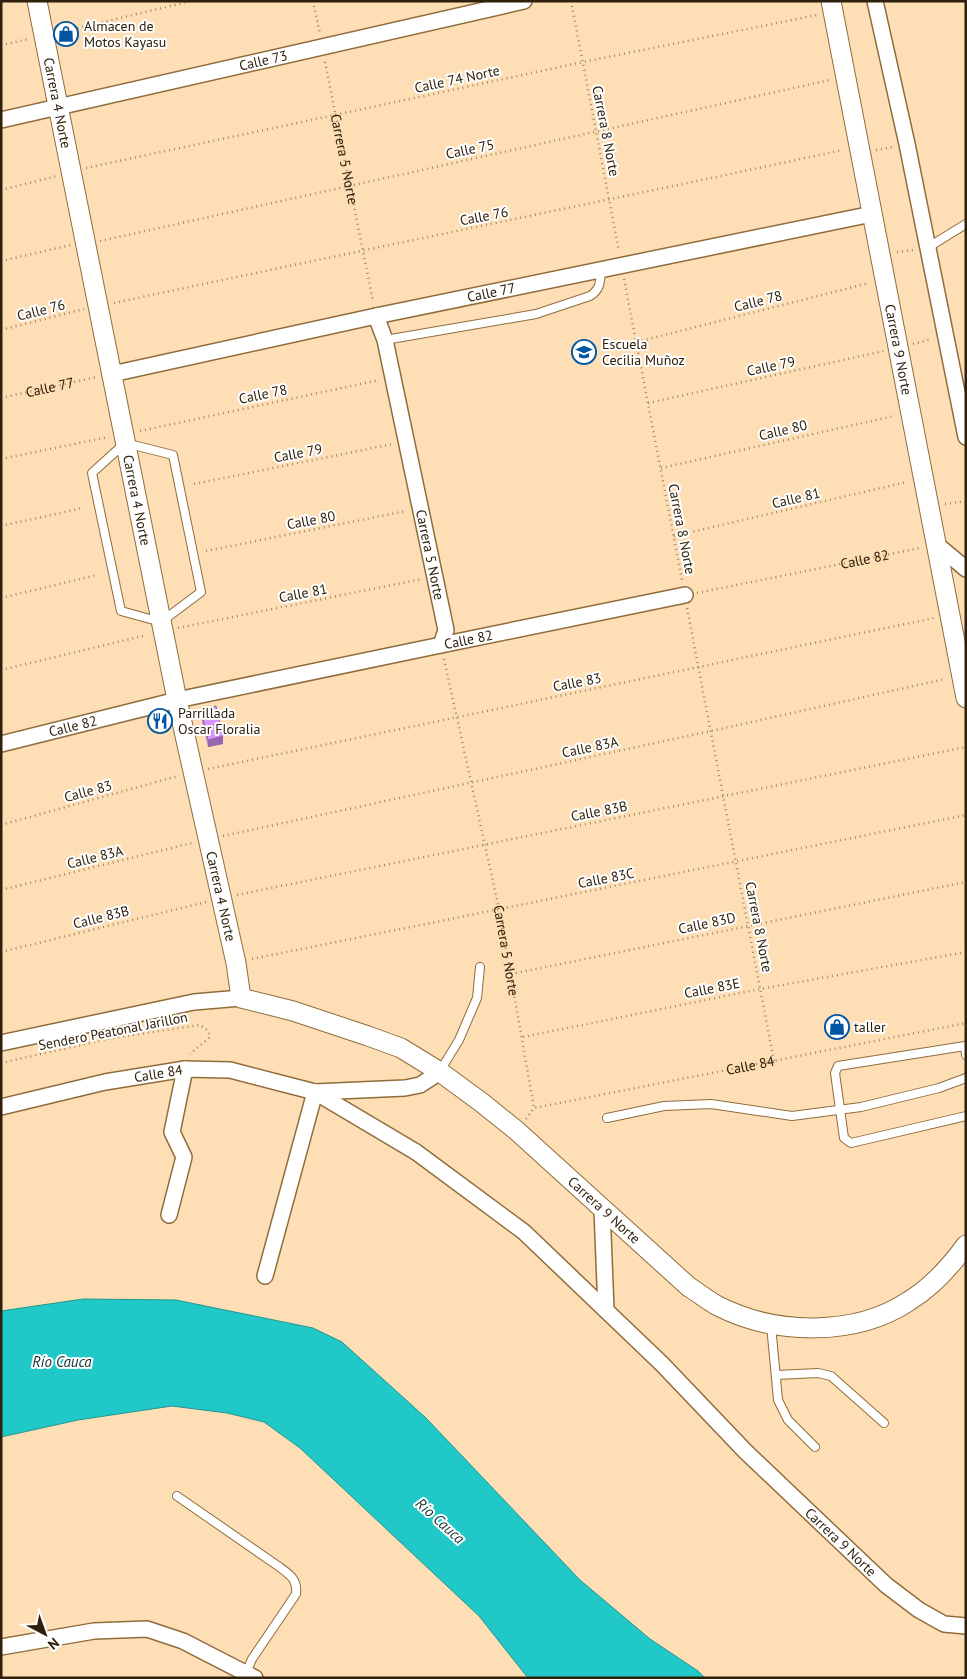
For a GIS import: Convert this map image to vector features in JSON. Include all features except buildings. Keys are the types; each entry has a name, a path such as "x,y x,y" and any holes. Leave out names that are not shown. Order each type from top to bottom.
{"street":[{"name":"Carrera 4 Norte","path":"37,1 58,107 105,375 125,437 162,628 236,963 241,998"},
{"name":"Calle 73","path":"1,120 524,1"},
{"path":"875,1 907,144 945,336 964,414 966,437"},
{"name":"Carrera 9 Norte","path":"832,7 966,698"},
{"name":"Calle 77","path":"105,375 376,316 872,214"},
{"name":"Carrera 5 Norte","path":"376,316 385,340 446,630 440,644"},
{"path":"936,544 966,569"},
{"name":"Calle 82","path":"1,744 177,700 440,644 685,595"},
{"path":"1,1043 194,1002 241,998"},
{"name":"Carrera 9 Norte","path":"241,998 293,1011 401,1048 440,1072 517,1131 689,1287 718,1306 771,1325 828,1328 883,1315 908,1302 934,1283 966,1246"},
{"path":"169,1215 184,1157 172,1132 185,1069"},
{"name":"Calle 84","path":"1,1107 105,1082 185,1069 230,1070 315,1092"},
{"path":"265,1276 315,1092 405,1088 420,1085 440,1072"},
{"name":"Carrera 9 Norte","path":"315,1092 416,1152 524,1232 662,1364 745,1452 886,1585 919,1610 944,1624 966,1626"},
{"path":"602,1209 606,1310"},
{"path":"1,1646 94,1631 147,1629 183,1641 250,1675"}],"lane":[{"path":"927,248 966,224"},
{"path":"385,340 536,314 597,292 600,284 601,270"},
{"path":"125,437 173,455 201,592 162,628 121,611 92,473 125,437"},
{"path":"440,1072 459,1040 476,998 480,967"},
{"path":"966,1055 965,1046 838,1066 836,1073 839,1110 844,1138 851,1143 966,1116"},
{"path":"607,1118 664,1106 711,1104 792,1116 861,1107 939,1088 966,1078"},
{"path":"771,1325 778,1400 788,1420 815,1447"},
{"path":"776,1375 818,1373 831,1376 884,1423"},
{"path":"177,1496 293,1576 297,1586 296,1594 252,1659 250,1675"}],"path":[{"path":"58,33 191,1"},
{"name":"Carrera 5 Norte","path":"313,1 376,316"},
{"name":"Carrera 8 Norte","path":"571,1 774,1061"},
{"name":"Calle 74 Norte","path":"85,169 832,7"},
{"path":"1,45 30,39"},
{"name":"Calle 75","path":"99,241 846,77"},
{"name":"Calle 76","path":"112,303 609,200 860,150 907,144"},
{"path":"1,190 58,176"},
{"path":"1,261 72,245"},
{"path":"880,255 927,248"},
{"name":"Calle 78","path":"636,342 885,279"},
{"name":"Calle 76","path":"1,330 85,309"},
{"name":"Calle 79","path":"648,403 945,336"},
{"name":"Calle 77","path":"1,398 105,375"},
{"name":"Calle 78","path":"1,459 125,437 393,377"},
{"name":"Calle 80","path":"660,468 910,412"},
{"name":"Calle 79","path":"194,484 407,442"},
{"name":"Calle 81","path":"674,536 923,478"},
{"path":"929,507 966,500"},
{"path":"1,526 83,508"},
{"name":"Calle 80","path":"206,551 420,508"},
{"name":"Calle 82","path":"685,595 936,544"},
{"path":"1,598 97,575"},
{"name":"Calle 81","path":"1,670 162,628 434,577"},
{"name":"Calle 83","path":"208,769 699,668 950,614"},
{"name":"Carrera 5 Norte","path":"440,644 499,910 534,1108"},
{"name":"Calle 83A","path":"223,836 961,675"},
{"name":"Calle 83B","path":"236,895 966,747"},
{"name":"Calle 83","path":"1,824 179,776"},
{"name":"Calle 83C","path":"250,960 966,815"},
{"name":"Calle 83A","path":"1,890 193,843"},
{"name":"Calle 83D","path":"511,974 966,882"},
{"name":"Calle 83B","path":"1,952 206,902"},
{"name":"Calle 83E","path":"522,1037 760,989 966,952"},
{"name":"Calle 84","path":"534,1108 966,1023"},
{"name":"Sendero Peatonal Jarillon","path":"1,1063 112,1038 200,1025 208,1031 210,1037 188,1056 185,1069"}],"water":[{"name":"Río Cauca","path":"83,1299 176,1300 313,1328 342,1342 426,1418 580,1580 650,1639 698,1671 705,1678 528,1678 479,1616 300,1448 264,1422 227,1413 172,1406 78,1420 1,1437 1,1311"}],"place":[{"name":"Almacen de Motos Kayasu","path":"66,34"},
{"name":"Escuela Cecilia Muñoz","path":"584,352"},
{"name":"Parrillada Oscar Floralia","path":"160,721"},
{"name":"taller","path":"837,1027"}]}
